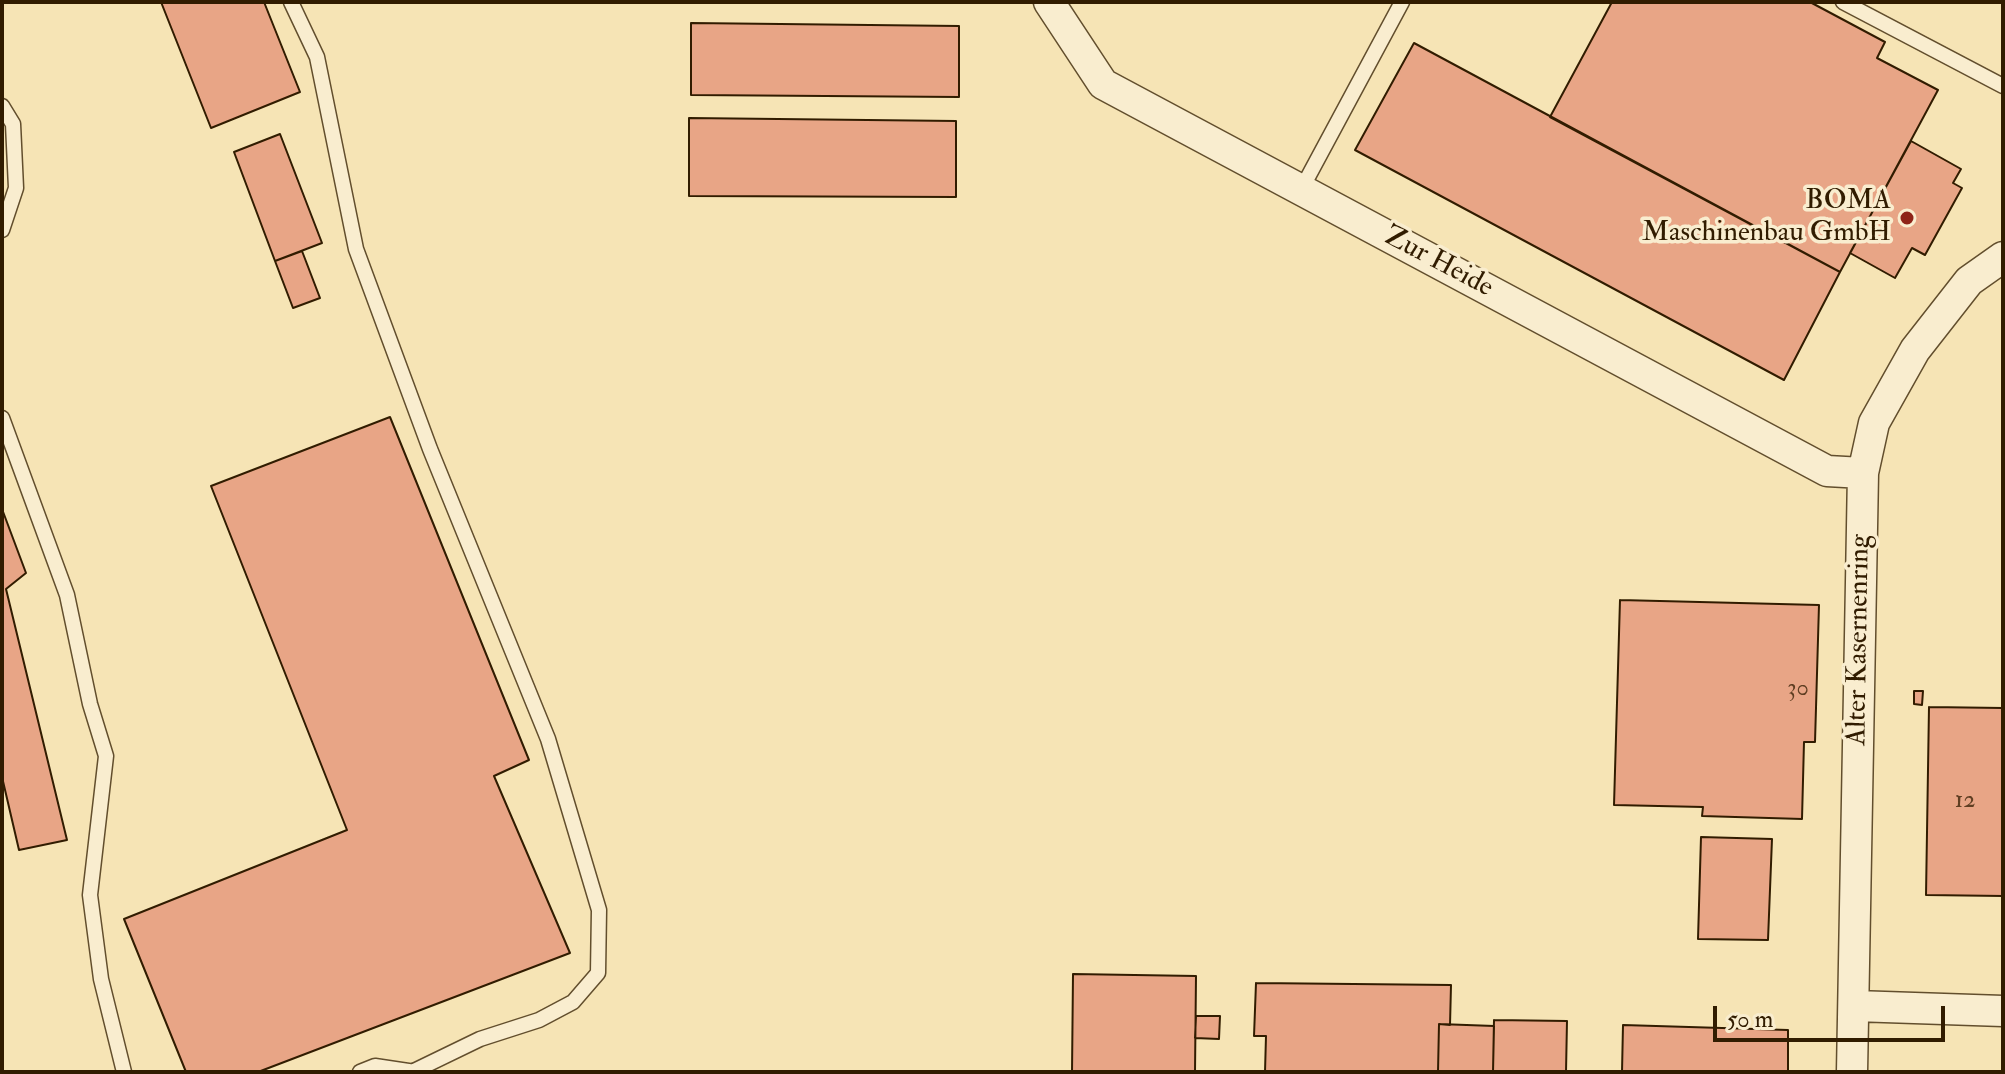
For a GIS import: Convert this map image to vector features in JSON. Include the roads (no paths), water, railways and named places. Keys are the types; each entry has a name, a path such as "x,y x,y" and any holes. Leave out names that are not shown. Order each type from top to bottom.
{"street":[{"name":"Zur Heide","path":"1049,2 1103,84 1827,471 1863,473"},
{"name":"Alter Kasernenring","path":"1852,1072 1863,473 1874,423 1915,350 1969,281 2003,257"},
{"path":"1855,1006 2003,1011"}],"lane":[{"path":"291,2 317,57 356,249 430,449 548,739 599,910 598,973 573,1002 539,1020 480,1039 414,1071 375,1066 360,1072"},
{"path":"1301,190 1402,2"},
{"path":"1843,2 2003,86"},
{"path":"2,106 13,124 16,188 2,230"},
{"path":"2,418 67,595 90,704 106,756 90,895 101,979 124,1072"}],"place":[{"name":"BOMA Maschinenbau GmbH","path":"1907,218"}]}
